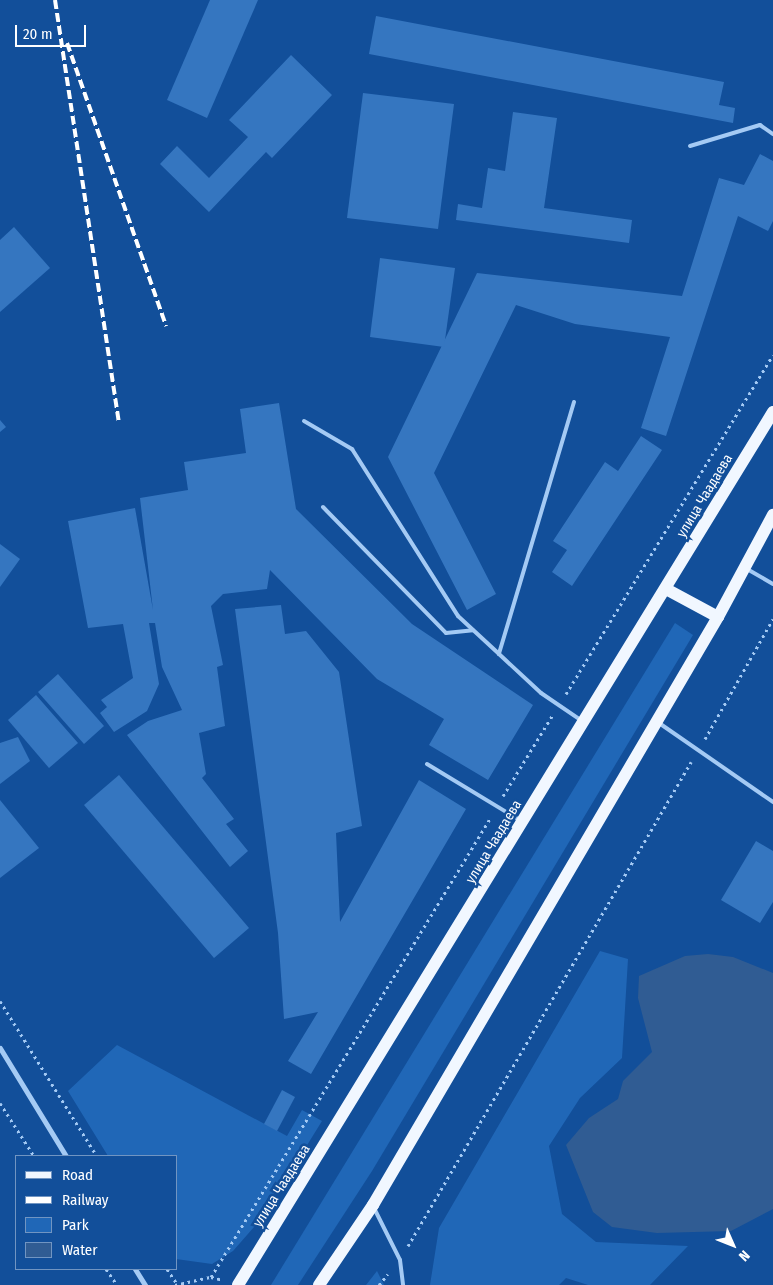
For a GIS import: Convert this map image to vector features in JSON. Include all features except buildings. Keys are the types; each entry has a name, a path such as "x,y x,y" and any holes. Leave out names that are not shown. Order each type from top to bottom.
{"main road":[{"name":"улица Чаадаева","path":"238,1285 523,823 773,412"},
{"path":"319,1285 373,1205 718,618 773,516"},
{"path":"666,589 718,618"}],"street":[{"path":"0,1048 65,1155"},
{"path":"136,1270 145,1285"}],"lane":[{"path":"690,146 760,126 773,134"},
{"path":"499,654 574,402"},
{"path":"304,421 352,448 458,616 559,705 584,722"},
{"path":"323,507 446,633 473,630"},
{"path":"745,568 773,584"},
{"path":"657,721 773,802"},
{"path":"426,764 523,823"},
{"path":"373,1205 400,1260 403,1285"}],"path":[{"path":"168,1270 176,1284 211,1277 773,355"},
{"path":"379,1285 400,1260 773,619"},
{"path":"0,1001 96,1155"},
{"path":"0,1103 33,1155"},
{"path":"107,1270 117,1285"}],"green space":[{"path":"675,623 693,635 372,1171 298,1285 271,1285"},
{"path":"600,951 628,959 622,1058 580,1098 549,1146 562,1214 596,1242 688,1246 650,1285 588,1285 566,1278 559,1285 430,1285 439,1228"},
{"path":"117,1045 287,1136 302,1110 322,1121 262,1218 233,1251 212,1264 178,1259 178,1155 107,1155 68,1091"},
{"path":"377,1271 384,1285 366,1285"}],"water":[{"path":"708,954 733,957 773,973 773,1209 731,1231 657,1233 612,1227 593,1212 566,1145 589,1118 618,1099 623,1081 652,1052 638,998 639,976 685,956"}],"railway":[{"path":"55,0 119,421"},
{"path":"67,43 166,326"}]}
